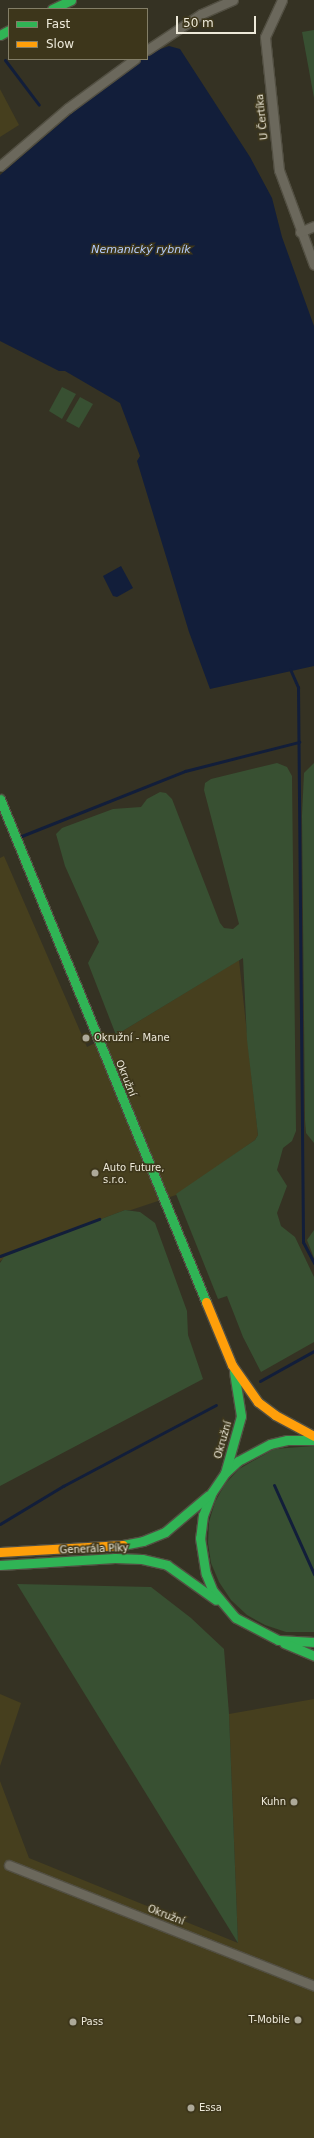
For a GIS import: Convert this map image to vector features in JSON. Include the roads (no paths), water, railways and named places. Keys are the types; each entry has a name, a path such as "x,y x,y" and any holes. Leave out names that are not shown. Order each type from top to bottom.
{"main road":[{"path":"54,8 71,0"},
{"name":"Okružní","path":"0,799 232,1365 241,1416 225,1474"},
{"name":"Okružní","path":"232,1365 258,1402 276,1415 314,1436"},
{"path":"314,1440 288,1440 270,1444 238,1461 225,1474 212,1492 203,1515 200,1538 201,1556 213,1590 224,1605 249,1628 314,1656"},
{"name":"Generála Píky","path":"3,1551 119,1546 142,1541 165,1532 212,1492"},
{"name":"Generála Píky","path":"0,1565 115,1558 142,1559 173,1568 224,1605"},
{"path":"278,1640 314,1642"}],"street":[{"path":"148,49 201,14 233,0"},
{"name":"U Čertíka","path":"282,0 265,37 279,170 300,232 314,265"},
{"path":"0,166 68,108 134,60"},
{"path":"300,232 314,226"},
{"name":"Okružní","path":"10,1865 314,1986"}],"water":[{"name":"Nemanický rybník","path":"169,46 180,49 250,157 272,198 282,237 314,326 314,666 210,689 189,632 137,461 140,456 120,403 65,371 59,371 0,341 0,175 99,90 140,60 148,60 150,53"},
{"path":"121,566 133,588 117,597 113,596 103,576"}],"waterway":[{"path":"5,60 39,105"},
{"path":"290,669 298,687 303,1242 314,1263"},
{"path":"19,837 185,771 299,742"},
{"path":"0,1256 99,1219"},
{"path":"260,1381 314,1351"},
{"path":"0,1524 63,1486 216,1405"},
{"path":"274,1485 314,1574"}],"place":[{"name":"Okružní - Mane","path":"86,1038"},
{"name":"Auto Future, s.r.o.","path":"95,1173"},
{"name":"Kuhn","path":"294,1802"},
{"name":"T-Mobile","path":"298,2020"},
{"name":"Pass","path":"73,2022"},
{"name":"Essa","path":"191,2108"}]}
